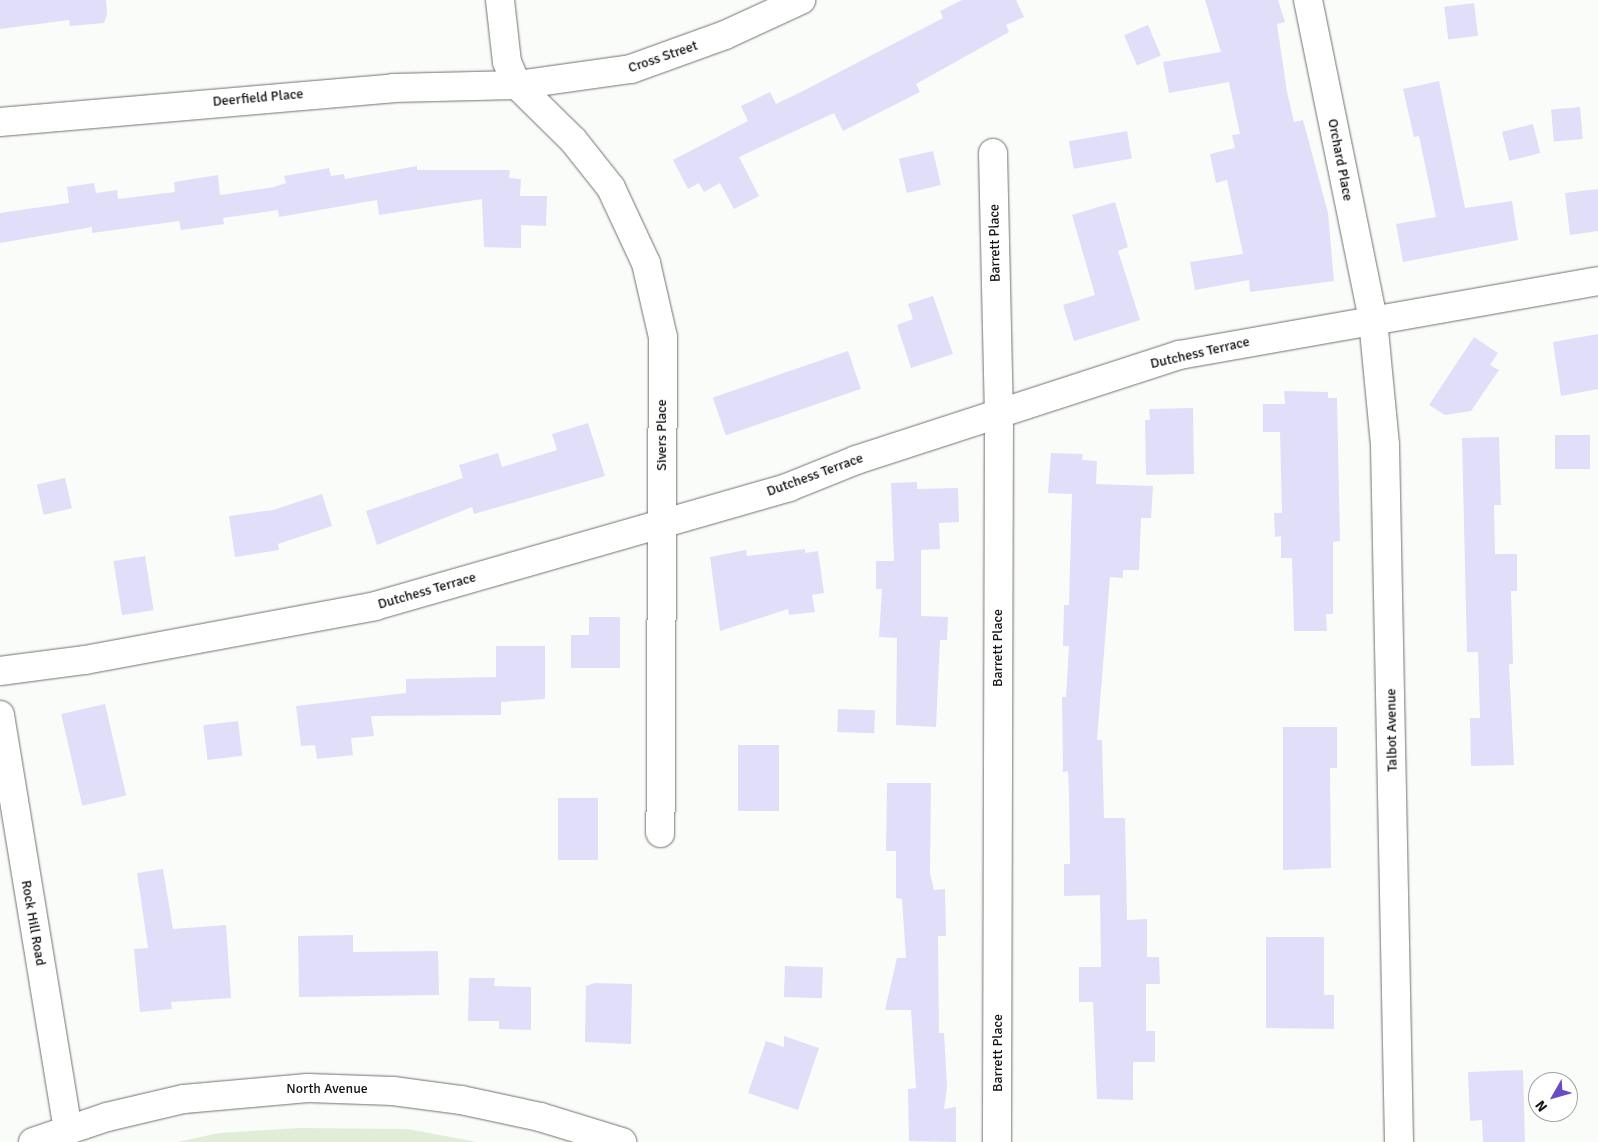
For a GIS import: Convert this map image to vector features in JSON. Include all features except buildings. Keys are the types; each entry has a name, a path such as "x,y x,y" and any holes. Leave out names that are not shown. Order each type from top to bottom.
{"street":[{"path":"500,0 508,62 517,85"},
{"name":"Cross Street","path":"517,85 631,69 725,35 800,0"},
{"name":"Orchard Place","path":"1308,0 1373,320"},
{"name":"Deerfield Place","path":"0,122 393,88 517,85"},
{"name":"Sivers Place","path":"517,85 573,140 611,188 646,263 663,337 660,458 665,523 660,832"},
{"name":"Barrett Place","path":"993,153 999,411 997,1142"},
{"name":"Dutchess Terrace","path":"0,670 85,660 375,606 789,487 999,411 1179,355 1598,280"},
{"name":"Talbot Avenue","path":"1373,320 1385,445 1399,1142"},
{"name":"Rock Hill Road","path":"0,715 68,1130"},
{"name":"North Avenue","path":"34,1142 144,1108 226,1092 348,1088 489,1105 622,1142"}],"green space":[{"path":"299,1128 408,1129 477,1142 177,1142 219,1133"}]}
